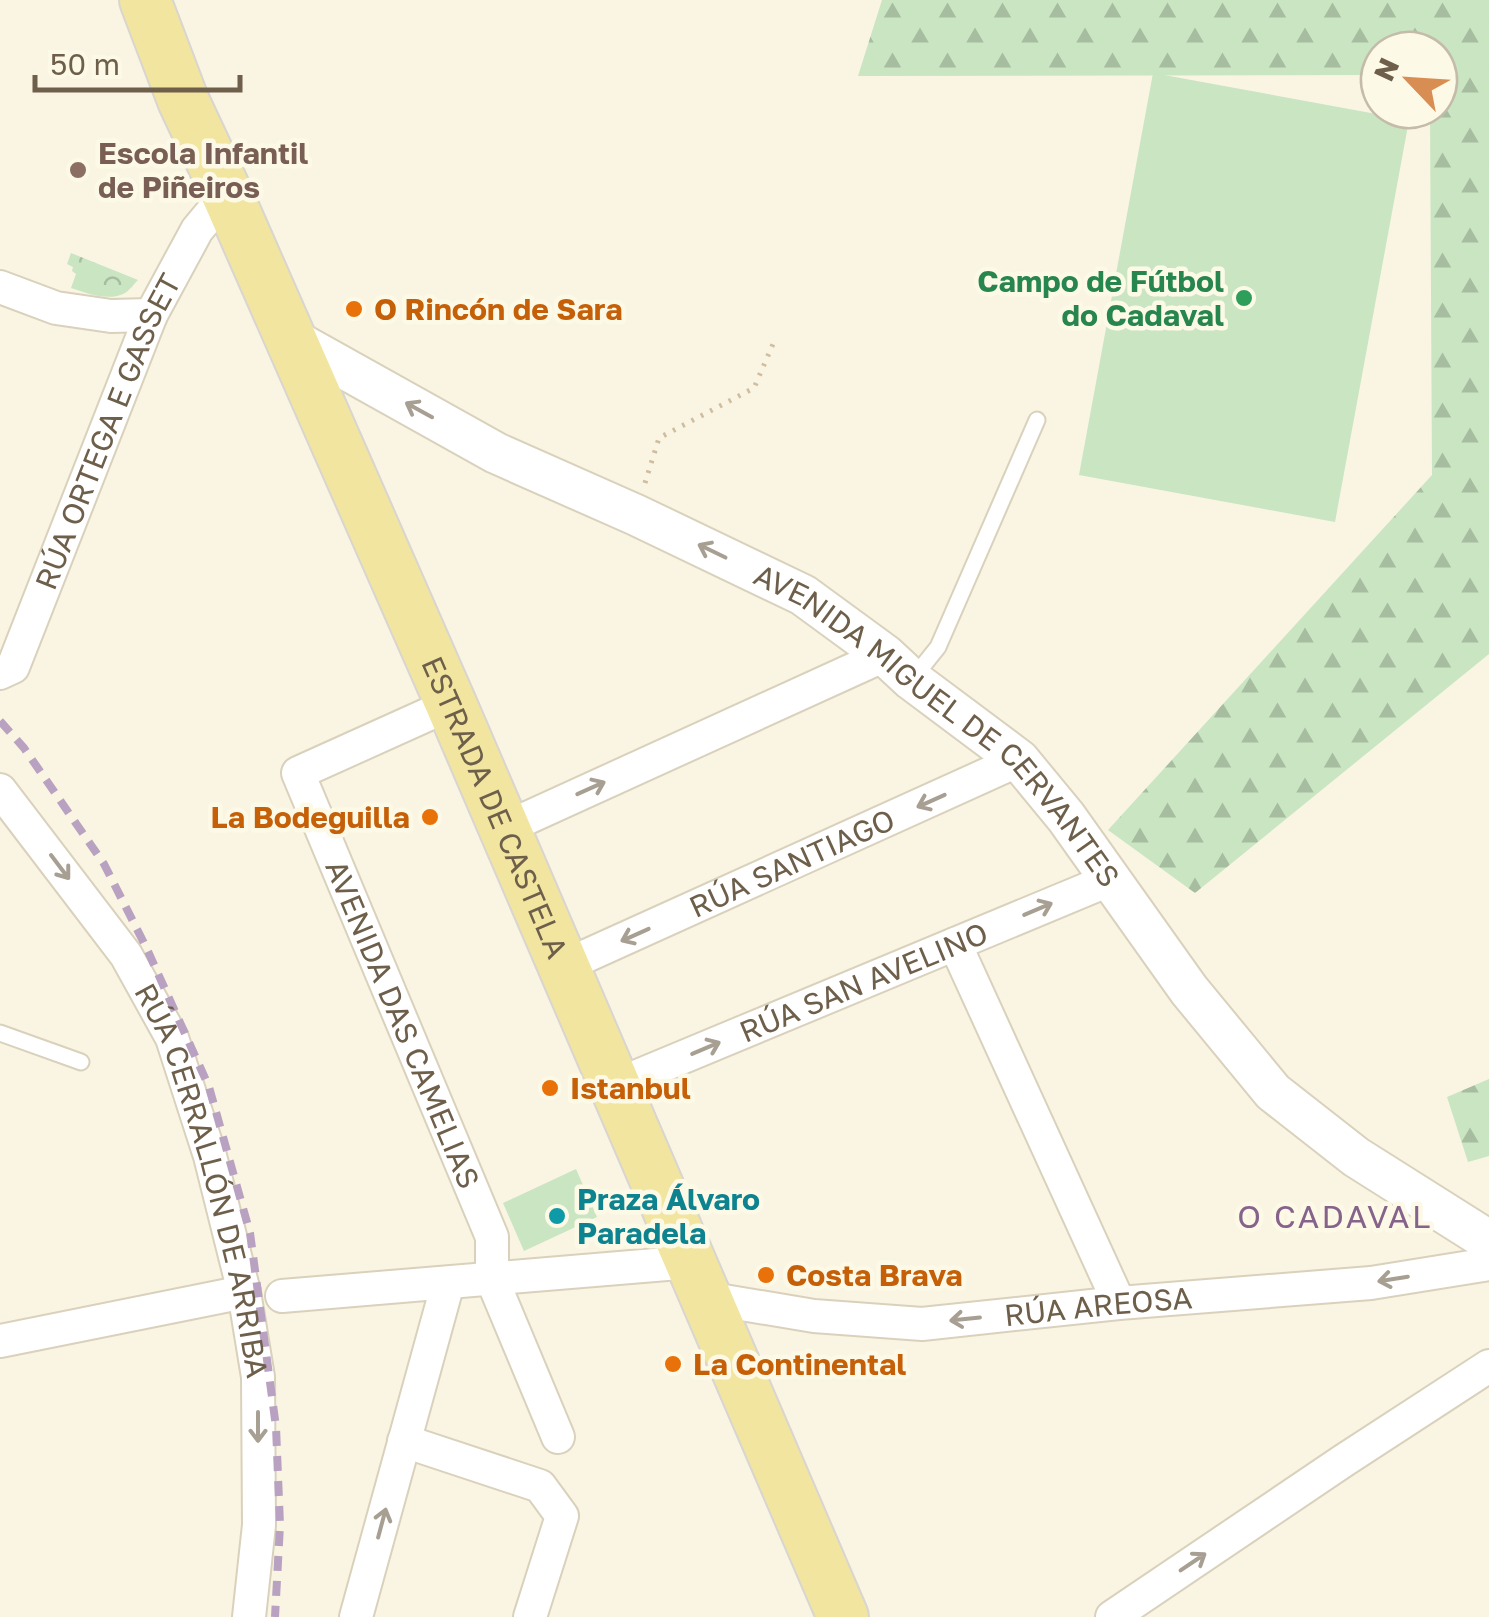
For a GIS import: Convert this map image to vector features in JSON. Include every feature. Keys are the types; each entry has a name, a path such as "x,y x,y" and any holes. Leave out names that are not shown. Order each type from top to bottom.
{"main road":[{"name":"ESTRADA DE CASTELA","path":"145,0 183,100 616,1085 843,1617"}],"street":[{"name":"RÚA ORTEGA E GASSET","path":"0,674 12,667 151,315 197,230 227,194"},
{"path":"0,286 56,308 111,316 151,315"},
{"name":"AVENIDA MIGUEL DE CERVANTES","path":"290,338 496,453 803,595 1020,760 1066,816 1189,990 1273,1092 1356,1157 1489,1241"},
{"path":"502,829 898,667"},
{"name":"AVENIDA DAS CAMELIAS","path":"450,704 298,773 492,1237 492,1279 558,1438"},
{"name":"RÚA SANTIAGO","path":"564,966 1020,760"},
{"name":"RÚA CERRALLÓN DE ARRIBA","path":"0,790 126,955 172,1038 210,1156 244,1292 258,1377 259,1525 250,1617"},
{"name":"RÚA SAN AVELINO","path":"616,1085 1109,880"},
{"path":"955,944 1119,1303"},
{"name":"RÚA AREOSA","path":"282,1296 492,1279 698,1280 814,1316 922,1324 1371,1283 1489,1264"},
{"path":"356,1617 448,1284"},
{"path":"0,1340 244,1292"},
{"path":"1112,1617 1489,1366"},
{"path":"404,1441 540,1486 562,1516 530,1617"}],"lane":[{"path":"898,667 938,647 1037,420"},
{"path":"0,1033 81,1062"}],"path":[{"path":"636,515 658,438 754,388 772,344"}],"green space":[{"path":"882,0 1489,0 1489,654 1195,893 1108,830 1432,475 1430,130 1459,130 1459,30 1359,30 1359,75 858,76"},
{"name":"Campo de Fútbol do Cadaval","path":"1153,73 1359,111 1359,130 1407,130 1335,522 1079,475"},
{"path":"71,253 138,280 125,293 112,297 71,288 76,274 67,264"},
{"path":"1489,1079 1489,1156 1468,1162 1447,1097"},
{"path":"576,1169 597,1217 524,1251 503,1203"}],"railway":[{"path":"0,721 24,748 104,864 209,1087 250,1233 276,1427 280,1525 275,1617"}],"place":[{"name":"Escola Infantil de Piñeiros","path":"78,170"},
{"name":"Campo de Fútbol do Cadaval","path":"1244,298"},
{"name":"O Rincón de Sara","path":"354,309"},
{"name":"La Bodeguilla","path":"430,817"},
{"name":"Istanbul","path":"550,1088"},
{"name":"Praza Álvaro Paradela","path":"557,1216"},
{"name":"Costa Brava","path":"766,1275"},
{"name":"La Continental","path":"673,1364"}],"district":[{"name":"O CADAVAL","path":"1335,1216"}]}
